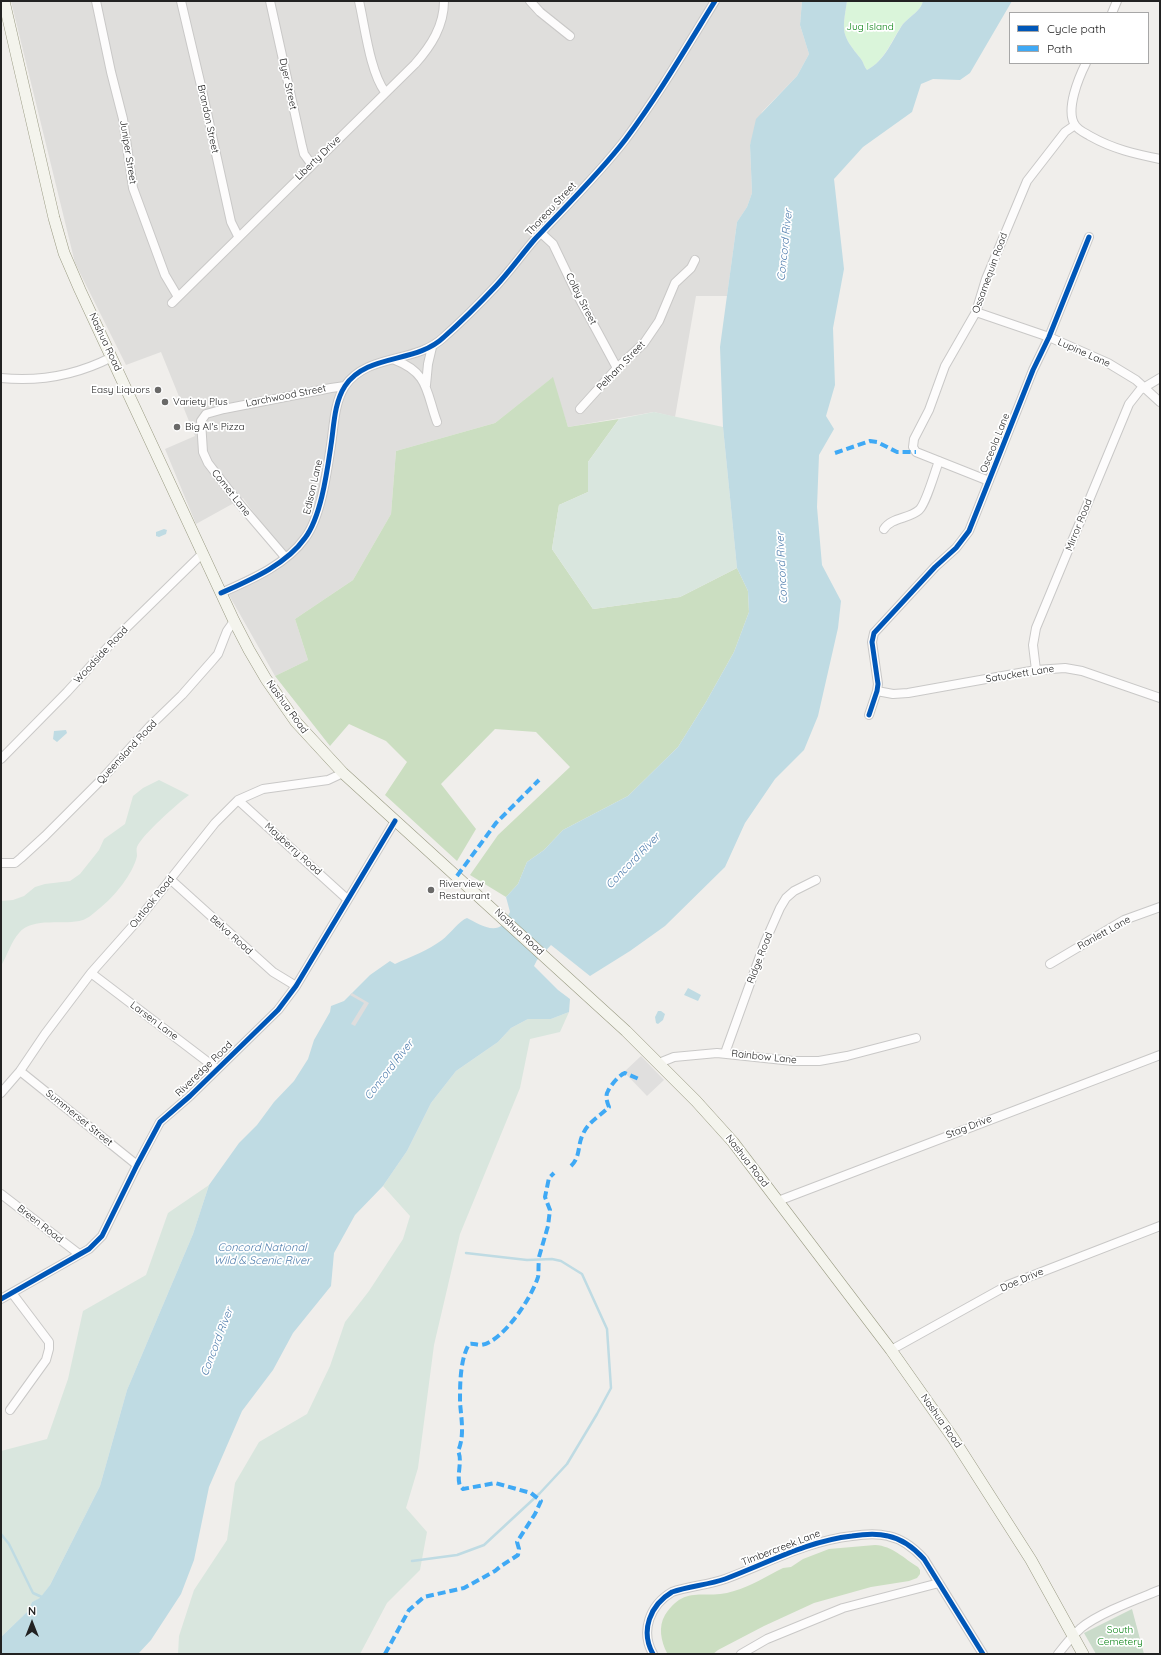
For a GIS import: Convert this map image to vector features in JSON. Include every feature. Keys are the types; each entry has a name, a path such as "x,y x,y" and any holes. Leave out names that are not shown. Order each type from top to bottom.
{"main road":[{"name":"Nashua Road","path":"4,1 49,199 58,235 71,270 234,621 258,666 286,708 307,735 343,773 498,913 659,1063 733,1142 891,1350 949,1432 1031,1560 1083,1654"}],"street":[{"name":"Juniper Street","path":"96,1 111,72 123,119 133,188 165,275 178,296"},
{"name":"Brandon Street","path":"181,1 231,222 238,236"},
{"name":"Dyer Street","path":"270,1 304,154 312,165"},
{"path":"359,1 375,73 385,92"},
{"name":"Liberty Drive","path":"172,303 238,236 415,64 430,46 439,27 444,1"},
{"path":"530,1 540,12 570,36"},
{"name":"Thoreau Street","path":"395,360 432,347 446,336 496,286 624,140 677,64 716,1"},
{"path":"1112,12 1117,1"},
{"path":"1086,64 1076,86 1073,98 1072,116 1075,125 1096,139 1118,149 1160,160"},
{"name":"Ossamequin Road","path":"939,461 916,452 913,447 914,439 927,414 945,366 976,312 986,279 1027,181 1065,132 1075,125"},
{"name":"Colby Street","path":"541,233 553,244 577,294 617,368"},
{"name":"Osceola Lane","path":"878,691 878,678 872,642 874,633 935,567 964,540 969,531 1033,370 1049,337 1089,238"},
{"name":"Pelham Street","path":"580,409 617,368 636,352 653,332 664,310 672,288 680,277 691,268 695,260"},
{"name":"Lupine Lane","path":"976,312 1049,337 1108,363 1127,373 1160,402"},
{"path":"432,347 428,364 426,384 437,422"},
{"path":"1,378 25,380 61,376 86,369 112,357"},
{"path":"345,386 350,380 365,369 374,365 395,360 410,367 426,384"},
{"name":"Mirror Road","path":"1036,670 1033,645 1036,628 1129,404 1136,394 1144,387 1160,378"},
{"name":"Larchwood Street","path":"202,418 206,414 224,409 345,386"},
{"name":"Edison Lane","path":"221,593 257,576 285,558 305,538 316,515 327,466 336,409 345,386"},
{"name":"Comet Lane","path":"202,418 203,452 208,462 238,502 285,558"},
{"path":"884,529 889,523 912,514 920,509 939,461 989,481"},
{"name":"Woodside Road","path":"1,759 67,692 117,637 203,553"},
{"name":"Queensland Road","path":"1,863 15,863 22,858 101,780 150,726 182,695 218,654 227,631 234,621"},
{"name":"Satuckett Lane","path":"878,691 892,694 908,693 1036,670 1056,668 1074,669 1160,698"},
{"path":"869,715 878,691"},
{"name":"Outlook Road","path":"1,1092 20,1071 45,1034 91,973 170,880 215,823 238,800 263,790 328,780 343,773"},
{"name":"Mayberry Road","path":"238,800 347,899"},
{"name":"Riveredge Road","path":"1,1299 80,1254 96,1243 102,1236 160,1122 190,1096 278,1010 296,986 395,821"},
{"name":"Belva Road","path":"170,880 273,972 296,986"},
{"name":"Ridge Road","path":"725,1053 765,942 780,908 786,898 816,880"},
{"name":"Ranlett Lane","path":"1050,964 1124,920 1160,907"},
{"name":"Larsen Lane","path":"91,973 217,1069"},
{"name":"Rainbow Lane","path":"659,1063 674,1057 725,1053 786,1061 819,1061 847,1056 916,1038"},
{"name":"Stag Drive","path":"778,1201 1160,1055"},
{"name":"Summerset Street","path":"20,1071 137,1165"},
{"name":"Breen Road","path":"1,1194 80,1254"},
{"name":"Doe Drive","path":"891,1350 1008,1285 1160,1226"},
{"path":"10,1410 46,1360 49,1349 48,1342 12,1293"},
{"name":"Timbercreek Lane","path":"653,1654 648,1643 648,1621 655,1607 665,1596 679,1590 724,1580 791,1552 822,1541 877,1534 896,1538 917,1552 929,1566 983,1654"},
{"path":"741,1654 784,1632 853,1604 939,1583"},
{"path":"1058,1654 1073,1636 1091,1621 1160,1590"}],"shaded area":[{"path":"11,1 802,1 800,25 809,54 797,76 762,112 750,145 752,193 747,207 737,222 727,296 696,296 675,417 654,412 568,427 552,378 495,423 396,451 391,514 353,580 295,619 308,660 275,676 229,595 289,561 243,498 196,524 165,449 195,436 161,352 126,365 75,263"},
{"path":"654,412 723,427 737,568 680,597 593,609 552,549 559,505 588,492 588,462 619,419"},
{"path":"159,780 189,795 160,820 140,842 137,848 137,856 132,870 117,891 100,908 83,920 75,922 40,923 25,928 19,933 1,966 1,901 13,900 24,896 35,887 45,884 70,881 80,874 99,850 104,839 125,824 133,796 143,788"},
{"path":"569,1012 560,1032 530,1039 520,1088 460,1234 434,1345 418,1468 406,1508 427,1532 420,1570 387,1603 360,1654 178,1654 179,1636 194,1590 227,1540 235,1483 259,1442 307,1414 330,1366 345,1322 369,1291 403,1239 410,1216 383,1186 407,1151 431,1103 456,1071 498,1042 511,1028 528,1019 551,1019"},
{"path":"641,1056 664,1080 647,1096 624,1072"},
{"path":"209,1185 193,1234 127,1390 100,1486 50,1585 40,1599 32,1602 28,1611 1,1637 1,1451 47,1439 68,1379 83,1311 146,1275 168,1213"}],"green space":[{"name":"Jug Island","path":"847,1 923,1 918,11 903,24 884,55 874,66 867,70 862,60 846,38 844,20"},
{"path":"553,377 568,427 619,419 588,462 588,492 559,505 552,549 593,609 680,597 737,568 748,591 749,612 734,652 706,702 678,747 628,796 563,830 544,850 527,862 518,884 506,897 470,875 498,835 570,767 536,732 495,729 441,784 476,829 457,861 385,795 407,762 386,741 349,724 330,746 275,676 308,660 295,619 353,580 391,514 396,451 495,423"},
{"path":"875,1545 898,1553 918,1567 920,1574 917,1578 909,1581 871,1587 814,1603 764,1626 713,1654 667,1653 661,1634 663,1620 673,1605 681,1599 696,1595 724,1594 740,1589 753,1584 783,1568 791,1567 803,1559 829,1549"},
{"name":"South Cemetery","path":"1132,1609 1144,1654 1096,1654 1084,1633"}],"water":[{"name":"Concord National Wild & Scenic River","path":"802,1 847,1 844,20 846,38 862,60 867,70 874,66 884,55 903,24 918,11 923,1 1012,1 970,73 960,80 933,79 921,84 912,112 863,147 834,179 844,269 833,328 835,385 826,416 834,429 819,455 817,507 822,565 841,601 838,628 818,716 804,750 775,779 745,823 725,867 665,926 630,951 590,976 551,945 537,960 534,966 558,990 570,999 569,1012 551,1019 528,1019 511,1028 498,1042 456,1071 431,1103 407,1151 383,1186 355,1215 334,1253 331,1286 293,1333 273,1370 242,1411 209,1487 194,1560 181,1594 151,1640 138,1654 1,1654 1,1637 28,1611 32,1602 40,1598 50,1585 100,1486 127,1390 193,1234 209,1185 239,1143 257,1125 274,1102 294,1081 308,1059 314,1040 330,1012 331,1006 344,1001 370,975 390,961 395,964 437,944 464,919 467,918 489,928 502,925 510,912 506,897 518,884 527,862 544,850 563,830 628,796 678,747 706,702 734,652 749,612 748,591 737,568 723,427 720,347 737,222 747,207 752,193 750,145 756,119 797,76 809,54 800,25"},
{"path":"164,529 167,530 166,534 159,537 156,536 156,532"},
{"path":"66,730 67,733 57,742 53,739 54,731"},
{"path":"688,988 701,995 698,1001 684,995"},
{"path":"658,1011 665,1014 663,1020 658,1024 656,1023 655,1017"}],"pier":[{"path":"352,993 369,1003 355,1026 351,1024 364,1003 350,995"}],"waterway":[{"path":"412,1561 457,1555 484,1545 540,1493 567,1464 611,1388 607,1329 582,1274 561,1261 552,1259 527,1260 466,1253"},
{"path":"1,1534 9,1544 33,1593 44,1598"}],"marked path":[{"path":"835,453 870,441 877,442 897,452 916,452"},
{"path":"457,876 496,823 539,780"},
{"path":"571,1166 578,1155 581,1138 585,1130 609,1107 607,1095 613,1083 625,1073 641,1080"},
{"path":"539,1257 548,1226 550,1210 545,1197 549,1178 554,1173"},
{"path":"385,1654 409,1610 424,1597 464,1588 495,1571 518,1555 519,1549 517,1542 535,1514 541,1501 531,1493 495,1483 463,1489 459,1482 460,1459 458,1451 462,1433 460,1380 466,1350 469,1344 481,1345 490,1342 498,1336 516,1317 535,1286 538,1277 539,1261"}],"cycle path":[{"path":"221,593 267,571 278,564 297,548 311,529 319,506 328,468 337,407 341,393 345,386 354,376 366,368 433,346 471,312 506,274 535,239 615,153 660,89 715,1"},
{"path":"869,715 878,684 872,642 874,633 935,567 956,548 969,531 1033,370 1049,337 1089,237"},
{"path":"1,1299 89,1249 102,1236 160,1122 190,1096 278,1010 296,986 395,821"},
{"path":"653,1654 647,1636 649,1619 658,1604 664,1597 672,1592 725,1579 788,1553 819,1543 857,1535 870,1534 884,1535 899,1539 924,1559 983,1654"}],"place":[{"name":"Easy Liquors","path":"158,390"},
{"name":"Variety Plus","path":"165,402"},
{"name":"Big Al's Pizza","path":"177,427"},
{"name":"Riverview Restaurant","path":"431,890"}],"water label":[{"name":"Concord River","path":"785,245"},
{"name":"Concord River","path":"782,568"},
{"name":"Concord River","path":"633,861"},
{"name":"Concord River","path":"389,1070"},
{"name":"Concord River","path":"217,1342"}]}
